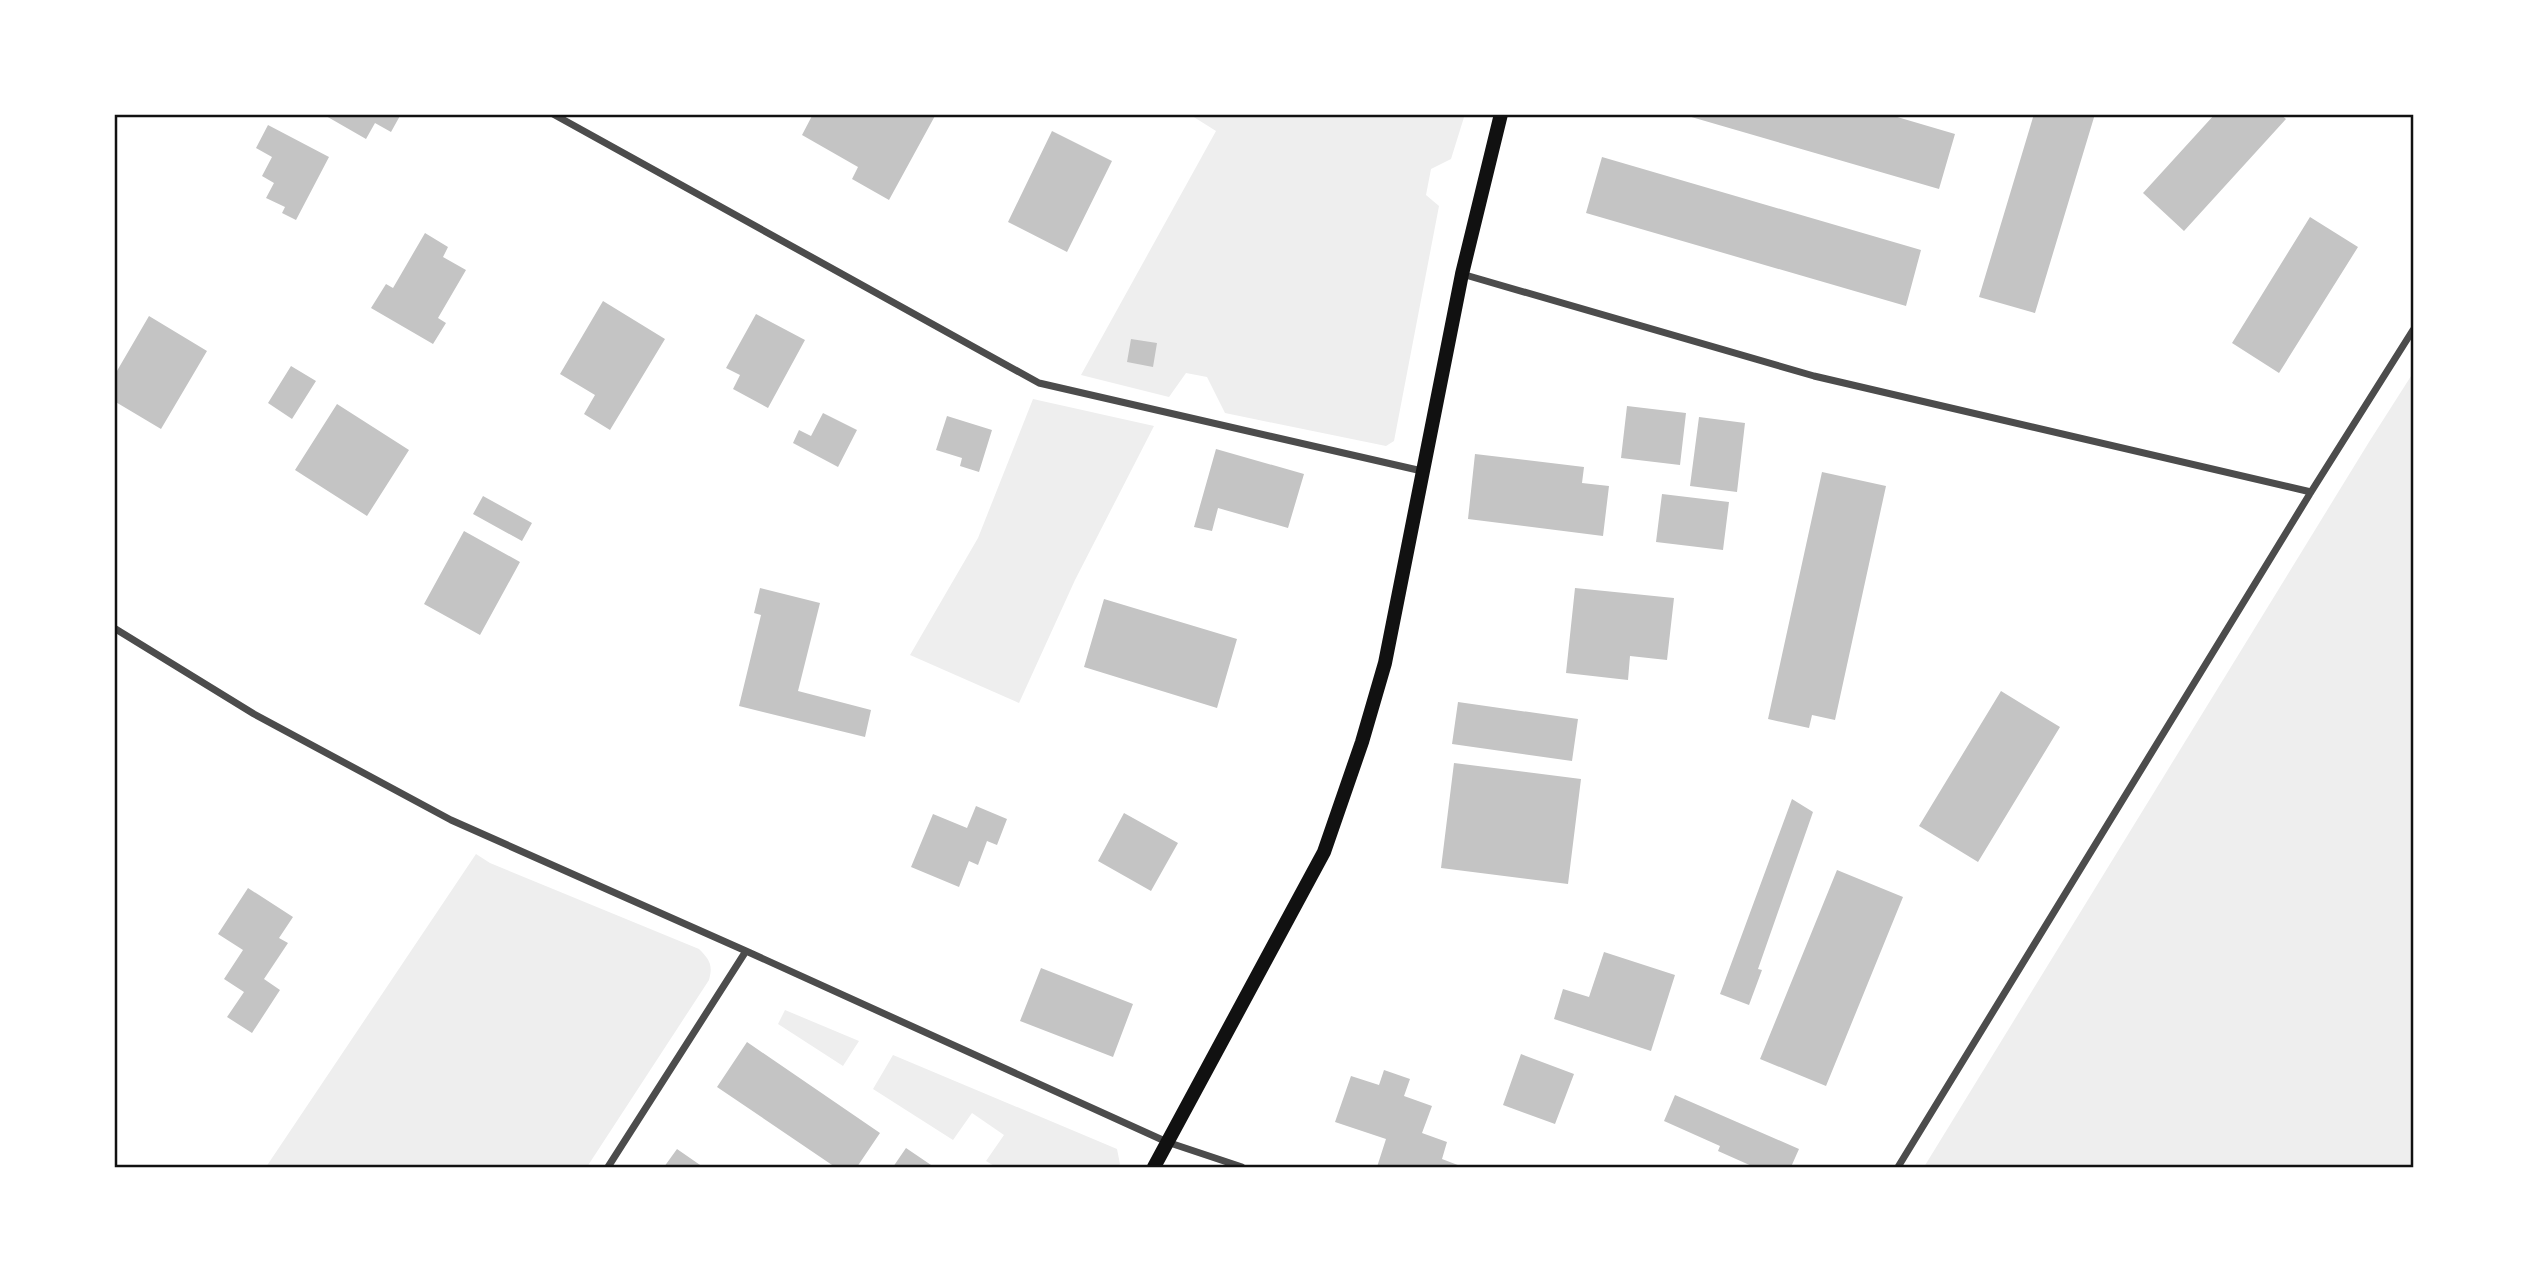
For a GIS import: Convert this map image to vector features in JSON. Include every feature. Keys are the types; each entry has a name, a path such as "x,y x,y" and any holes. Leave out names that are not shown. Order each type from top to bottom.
{"main road":[{"path":"1154,1167 1324,852 1385,663 1462,274 1500,114"}],"street":[{"path":"553,114 1039,383 1422,471"},
{"path":"1462,274 1814,376 2311,492"},
{"path":"1898,1167 2413,330"},
{"path":"114,628 254,714 451,820 1167,1142 1242,1167"},
{"path":"608,1167 746,951"}],"shaded area":[{"path":"1189,114 1465,114 1451,159 1431,169 1426,195 1439,206 1394,441 1386,446 1225,413 1207,377 1186,373 1169,397 1081,375 1216,131"},
{"path":"2413,373 2413,1167 1924,1167 2369,442"},
{"path":"1033,399 1154,426 1075,580 1019,703 910,655 978,538"},
{"path":"476,854 490,863 699,949 710,963 709,980 587,1167 266,1167"},
{"path":"785,1010 859,1041 843,1066 778,1024"},
{"path":"893,1055 1117,1149 1120,1164 1118,1167 996,1167 986,1161 1004,1135 972,1113 953,1140 873,1089"}],"building":[{"path":"401,114 391,132 375,123 366,139 326,116"},
{"path":"813,114 936,114 889,200 852,179 858,167 802,135"},
{"path":"1681,114 1887,114 1955,134 1939,189"},
{"path":"2034,114 2095,114 2035,313 1979,297"},
{"path":"2215,114 2280,114 2286,119 2184,231 2143,193"},
{"path":"268,125 329,157 296,220 282,213 285,207 266,198 274,183 262,176 272,157 256,148"},
{"path":"1052,131 1112,161 1067,252 1008,222"},
{"path":"1602,157 1921,250 1906,306 1586,213"},
{"path":"2310,217 2358,247 2279,373 2232,343"},
{"path":"425,233 448,247 443,257 466,270 438,318 446,323 433,344 371,308 386,284 393,288"},
{"path":"603,301 665,339 610,430 584,414 595,395 560,374"},
{"path":"756,314 805,340 768,408 733,389 740,375 726,368"},
{"path":"149,316 207,351 161,429 114,401 114,376"},
{"path":"1131,339 1157,343 1153,367 1127,362"},
{"path":"291,366 316,381 292,419 268,403"},
{"path":"337,404 409,450 367,516 295,470"},
{"path":"1627,406 1686,413 1680,465 1621,458"},
{"path":"823,413 857,430 838,467 793,443 799,430 811,436"},
{"path":"947,416 992,430 979,472 960,466 962,458 936,450"},
{"path":"1699,417 1745,423 1737,492 1690,486"},
{"path":"1216,449 1304,474 1288,528 1218,508 1212,531 1194,527"},
{"path":"1475,454 1584,467 1582,483 1609,486 1603,536 1468,519"},
{"path":"1822,472 1886,486 1835,720 1812,715 1809,728 1768,719"},
{"path":"1662,494 1729,502 1723,550 1656,542"},
{"path":"483,496 532,523 522,541 473,514"},
{"path":"464,531 520,562 480,635 424,604"},
{"path":"760,588 820,603 798,691 871,710 865,737 739,706 761,615 754,613"},
{"path":"1575,588 1674,598 1667,660 1630,656 1628,680 1566,673"},
{"path":"1104,599 1237,639 1217,708 1084,667"},
{"path":"2001,691 2060,727 1978,862 1919,826"},
{"path":"1458,702 1578,719 1572,761 1452,744"},
{"path":"1454,763 1581,779 1568,884 1441,868"},
{"path":"1792,799 1813,812 1758,969 1762,970 1749,1005 1720,994"},
{"path":"976,806 1007,819 997,845 987,841 978,865 969,861 959,887 911,867 933,814 967,828"},
{"path":"1124,813 1178,843 1151,891 1098,861"},
{"path":"1837,870 1903,897 1826,1086 1760,1059"},
{"path":"248,888 293,917 279,938 288,943 264,979 280,990 252,1033 227,1017 244,992 224,979 243,950 218,934"},
{"path":"1604,952 1675,975 1651,1051 1554,1019 1563,989 1589,997"},
{"path":"1041,968 1133,1004 1113,1057 1020,1021"},
{"path":"747,1042 880,1133 857,1167 835,1167 717,1087"},
{"path":"1521,1054 1574,1074 1555,1124 1503,1105"},
{"path":"1384,1070 1410,1079 1404,1096 1432,1106 1422,1133 1447,1142 1442,1159 1463,1167 1377,1167 1386,1139 1335,1122 1351,1076 1379,1085"},
{"path":"1675,1095 1799,1149 1791,1167 1754,1167 1718,1151 1720,1146 1664,1121"},
{"path":"906,1148 934,1167 893,1167"},
{"path":"677,1149 703,1167 664,1167"}]}
